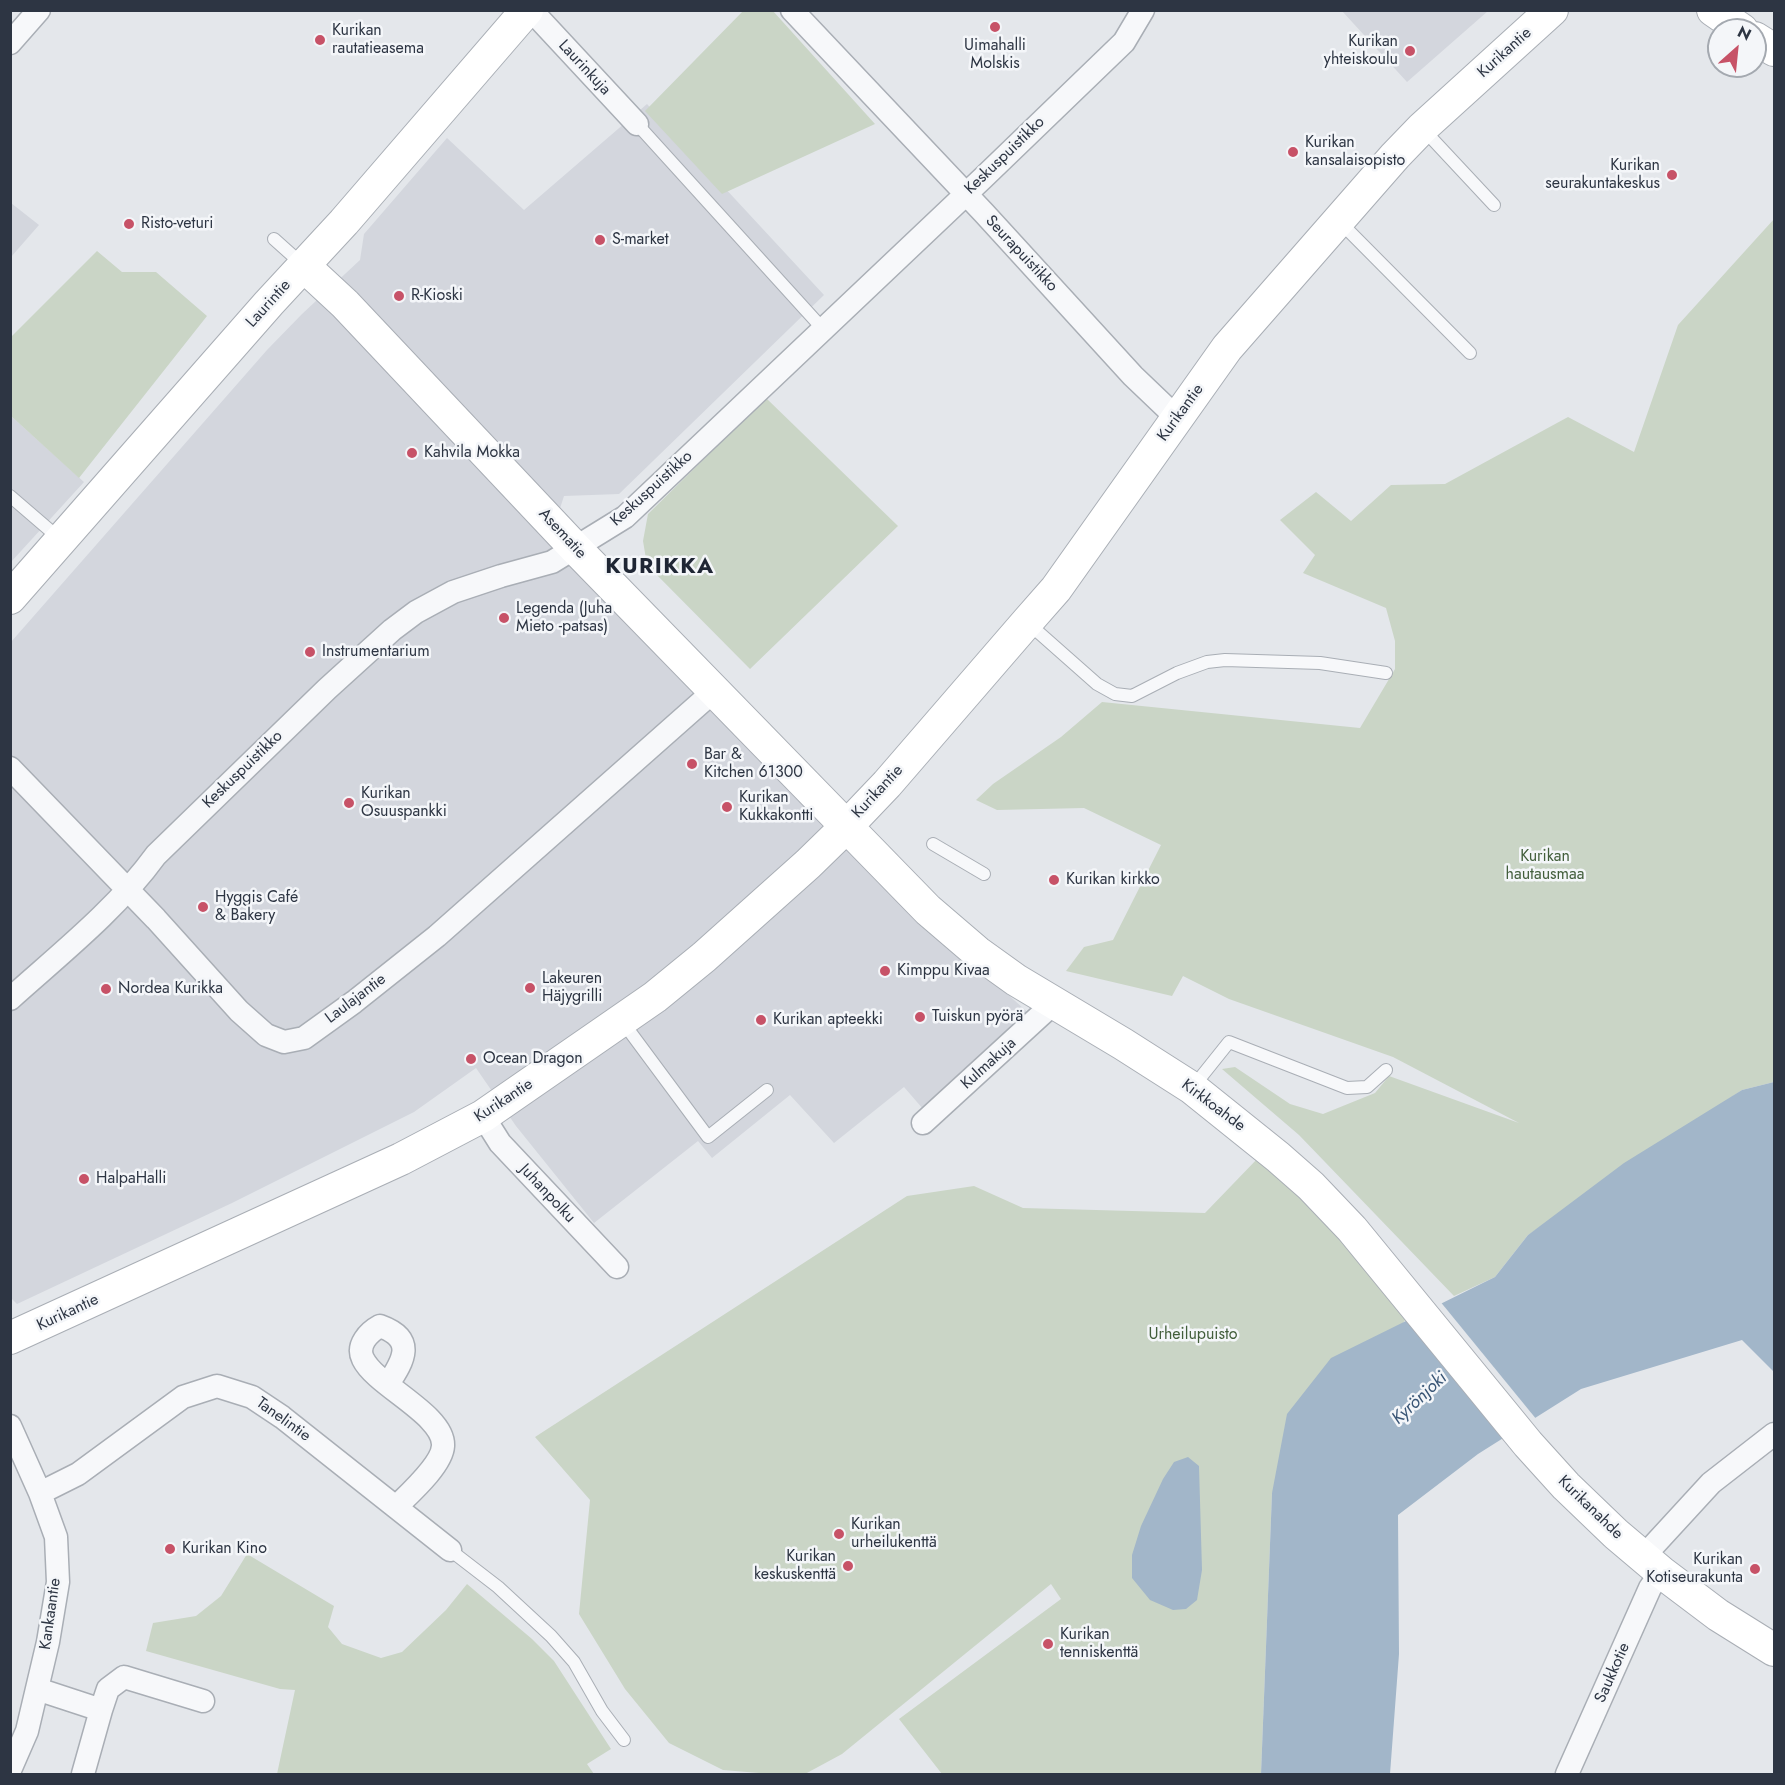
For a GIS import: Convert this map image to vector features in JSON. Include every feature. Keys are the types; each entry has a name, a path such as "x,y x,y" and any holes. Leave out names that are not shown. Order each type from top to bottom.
{"main road":[{"name":"Laurintie","path":"10,598 529,10"},
{"name":"Kurikantie","path":"10,1338 391,1164 483,1116 655,997 704,957 808,864 887,784 1056,588 1227,348 1338,220 1422,128 1552,10"},
{"name":"Asematie","path":"304,266 345,304 576,549 846,827"},
{"name":"Kirkkoahde","path":"846,827 928,910 977,952 1016,980 1192,1088 1278,1156 1311,1186 1352,1229 1528,1444"},
{"name":"Kurikanahde","path":"1528,1444 1573,1493 1652,1565 1718,1615 1774,1650"}],"street":[{"path":"10,43 39,10"},
{"name":"Laurinkuja","path":"529,10 637,124"},
{"name":"Seurapuistikko","path":"792,10 1133,375 1177,418"},
{"name":"Keskuspuistikko","path":"10,999 127,890 156,855 318,697 392,630 416,612 453,592 552,562 625,517 1124,42 1143,10"},
{"name":"Laulajantie","path":"10,768 239,1011 266,1035 284,1042 304,1038 354,1002 437,936 714,691"},
{"name":"Kulmakuja","path":"923,1123 1054,1003"},
{"name":"Juhanpolku","path":"483,1116 500,1143 616,1268"},
{"path":"388,1384 435,1425 441,1433 443,1446 440,1458 416,1488 396,1507"},
{"name":"Tanelintie","path":"40,1492 78,1474 183,1397 217,1386 252,1397 282,1417 450,1550"},
{"name":"Kankaantie","path":"10,1426 40,1492 56,1537 58,1582 48,1641 27,1731 10,1770"},
{"name":"Saukkotie","path":"1567,1774 1650,1588 1652,1565 1711,1483 1774,1434"},
{"path":"83,1774 108,1689 124,1677 203,1701"},
{"path":"37,1689 101,1710"}],"lane":[{"path":"637,124 823,329"},
{"path":"1422,128 1494,206"},
{"path":"1338,220 1470,353"},
{"path":"274,239 304,266"},
{"path":"10,496 61,539"},
{"path":"1027,622 1097,684 1115,694 1132,696 1177,673 1207,662 1226,660 1320,663 1386,673"},
{"path":"933,844 984,874"},
{"path":"621,1020 708,1137 767,1090"},
{"path":"1192,1088 1229,1042 1347,1088 1367,1087 1386,1070"},
{"path":"450,1550 498,1587 551,1636 574,1662 602,1711 624,1740"}],"shaded area":[{"name":"Kurikan yhteiskoulu","path":"1342,11 1488,11 1407,82"},
{"path":"647,104 824,295 619,494 564,496 550,539 872,872 1044,1027 936,1124 904,1087 834,1143 790,1095 712,1158 698,1141 594,1223 516,1126 476,1068 414,1112 232,1203 17,1304 11,1298 11,642 267,350 360,260 364,234 447,138 524,210"},
{"path":"11,203 39,225 11,257"},
{"path":"11,416 84,482 11,562"}],"green space":[{"path":"744,10 773,11 875,124 722,194 645,111"},
{"name":"Kurikan hautausmaa","path":"1774,219 1774,1082 1742,1090 1528,1235 1495,1277 1454,1296 1299,1135 1222,1069 1235,1067 1290,1104 1323,1114 1375,1093 1389,1076 1519,1123 1393,1057 1229,999 1183,976 1172,996 1066,971 1084,947 1113,940 1161,845 1084,808 997,810 976,800 993,784 1061,737 1102,702 1360,728 1395,669 1395,641 1386,608 1303,573 1315,555 1280,520 1316,492 1351,521 1391,485 1445,484 1568,417 1634,452 1678,325"},
{"path":"97,251 122,272 156,272 207,316 79,478 11,416 11,337"},
{"path":"766,398 898,526 750,669 647,565 643,541 648,514"},
{"name":"Urheilupuisto","path":"1259,1157 1304,1196 1360,1258 1406,1319 1272,1493 1261,1774 942,1774 899,1719 1061,1599 1051,1584 842,1754 805,1774 723,1770 669,1743 625,1689 579,1614 590,1500 535,1437 907,1196 974,1186 1023,1208 1205,1213"},
{"path":"247,1554 334,1606 328,1627 342,1644 381,1658 402,1652 446,1610 467,1584 532,1639 554,1661 611,1749 587,1764 594,1774 277,1774 295,1690 280,1689 146,1651 153,1623 196,1616 221,1596"}],"water":[{"name":"Kyrönjoki","path":"1774,1082 1774,1372 1742,1340 1581,1389 1478,1454 1398,1515 1399,1654 1390,1774 1261,1774 1272,1493 1287,1414 1331,1358 1495,1277 1528,1235 1624,1163 1742,1090"},
{"path":"1188,1457 1199,1466 1202,1570 1197,1600 1186,1609 1173,1610 1150,1600 1132,1578 1132,1555 1141,1526 1163,1479 1174,1462"}],"pier":[{"path":"1439,1300 1537,1420 1505,1441 1404,1317"}],"place":[{"name":"Uimahalli Molskis","path":"995,27"},
{"name":"Kurikan rautatieasema","path":"320,40"},
{"name":"Kurikan yhteiskoulu","path":"1410,51"},
{"name":"Kurikan kansalaisopisto","path":"1293,152"},
{"name":"Kurikan seurakuntakeskus","path":"1672,175"},
{"name":"Risto-veturi","path":"129,224"},
{"name":"S-market","path":"600,240"},
{"name":"R-Kioski","path":"399,296"},
{"name":"Kahvila Mokka","path":"412,453"},
{"name":"Legenda (Juha Mieto -patsas)","path":"504,618"},
{"name":"Instrumentarium","path":"310,652"},
{"name":"Bar & Kitchen 61300","path":"692,764"},
{"name":"Kurikan Osuuspankki","path":"349,803"},
{"name":"Kurikan Kukkakontti","path":"727,807"},
{"name":"Kurikan kirkko","path":"1054,880"},
{"name":"Hyggis Café & Bakery","path":"203,907"},
{"name":"Kimppu Kivaa","path":"885,971"},
{"name":"Lakeuren Häjygrilli","path":"530,988"},
{"name":"Nordea Kurikka","path":"106,989"},
{"name":"Tuiskun pyörä","path":"920,1017"},
{"name":"Kurikan apteekki","path":"761,1020"},
{"name":"Ocean Dragon","path":"471,1059"},
{"name":"HalpaHalli","path":"84,1179"},
{"name":"Kurikan urheilukenttä","path":"839,1534"},
{"name":"Kurikan Kino","path":"170,1549"},
{"name":"Kurikan keskuskenttä","path":"848,1566"},
{"name":"Kurikan Kotiseurakunta","path":"1755,1569"},
{"name":"Kurikan tenniskenttä","path":"1048,1644"}],"district":[{"name":"KURIKKA","path":"660,568"}]}
